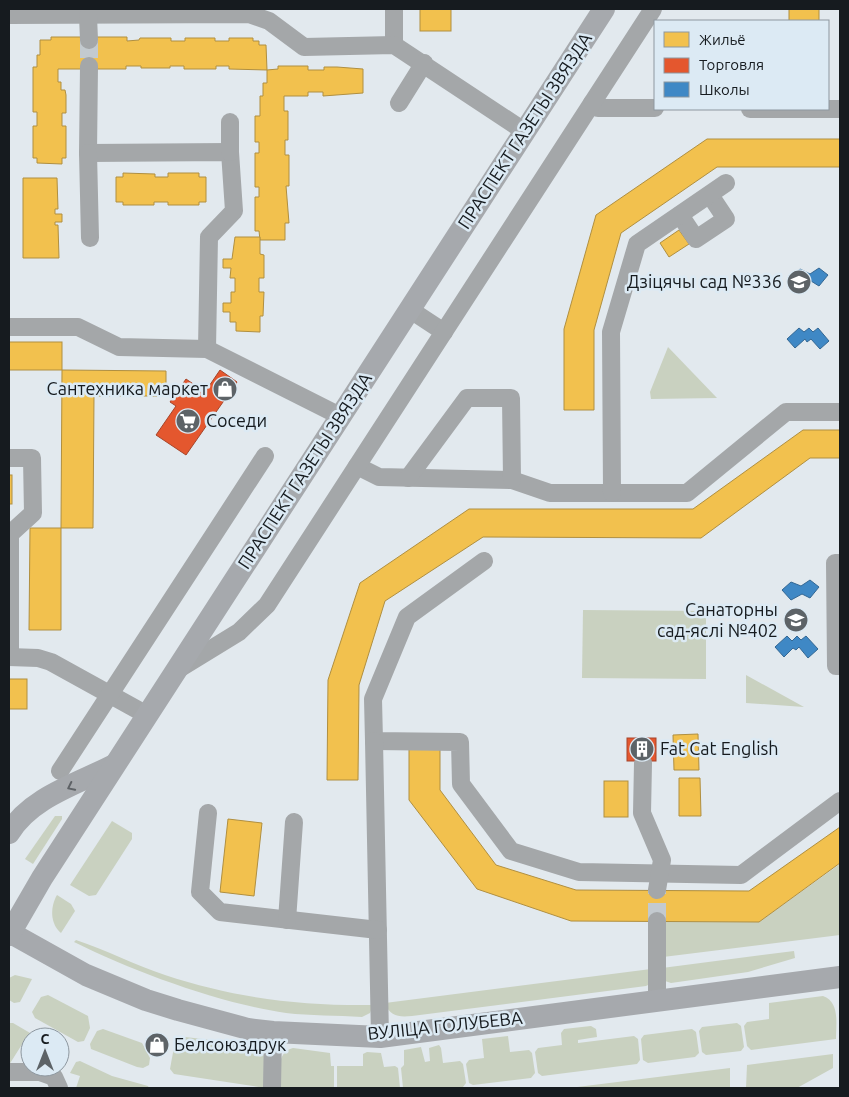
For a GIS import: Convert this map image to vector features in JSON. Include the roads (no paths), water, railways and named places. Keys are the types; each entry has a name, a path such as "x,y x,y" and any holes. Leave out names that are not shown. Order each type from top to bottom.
{"main road":[{"name":"ПРАСПЕКТ ГАЗЕТЫ ЗВЯЗДА","path":"9,933 42,878 604,9"},
{"path":"9,833 19,818 38,803 115,765"},
{"name":"ВУЛІЦА ГОЛУБЕВА","path":"9,933 86,975 146,1000 248,1029 273,1032 380,1036 840,977"}],"lane":[{"path":"394,9 394,45"},
{"path":"176,671 233,636 258,616 355,470 653,9"},
{"path":"9,15 249,14 269,21 304,47 394,45 424,63 524,132"},
{"path":"88,16 89,40"},
{"path":"400,103 424,63"},
{"path":"89,66 88,153 90,238"},
{"path":"592,104 598,108 652,104"},
{"path":"207,349 209,237 234,211 230,122"},
{"path":"88,153 230,152"},
{"path":"612,493 611,332 637,244 726,183"},
{"path":"680,215 696,239 726,219 710,194"},
{"path":"410,309 444,332"},
{"path":"9,327 78,327 119,347 207,349 340,416"},
{"path":"408,478 467,398 511,398 512,480"},
{"path":"355,470 374,476 512,480 550,493 687,493 786,412 840,412"},
{"path":"60,771 265,456"},
{"path":"9,458 32,458 33,513 10,534 9,657 38,658 51,662 147,715"},
{"path":"380,1036 373,699 407,617 484,561"},
{"path":"840,562 835,562 836,666 840,666"},
{"path":"374,741 460,742 461,784 512,851 579,872 741,875 840,801"},
{"path":"643,763 642,813 662,860 662,873 657,890"},
{"path":"208,813 200,892 220,912 378,930"},
{"path":"287,920 294,822"},
{"path":"657,921 657,1001"},
{"path":"272,1088 273,1032"},
{"path":"9,1072 42,1072 54,1077 59,1088"}],"tunnel":[{"path":"89,40 89,66"},
{"path":"657,890 657,921"}],"place":[{"name":"Дзіцячы сад №336","path":"799,282"},
{"name":"Сантехника маркет","path":"225,389"},
{"name":"Соседи","path":"188,421"},
{"name":"Санаторны сад-яслі №402","path":"796,620"},
{"name":"Fat Cat English","path":"642,749"},
{"name":"Белсоюздрук","path":"157,1045"}]}
